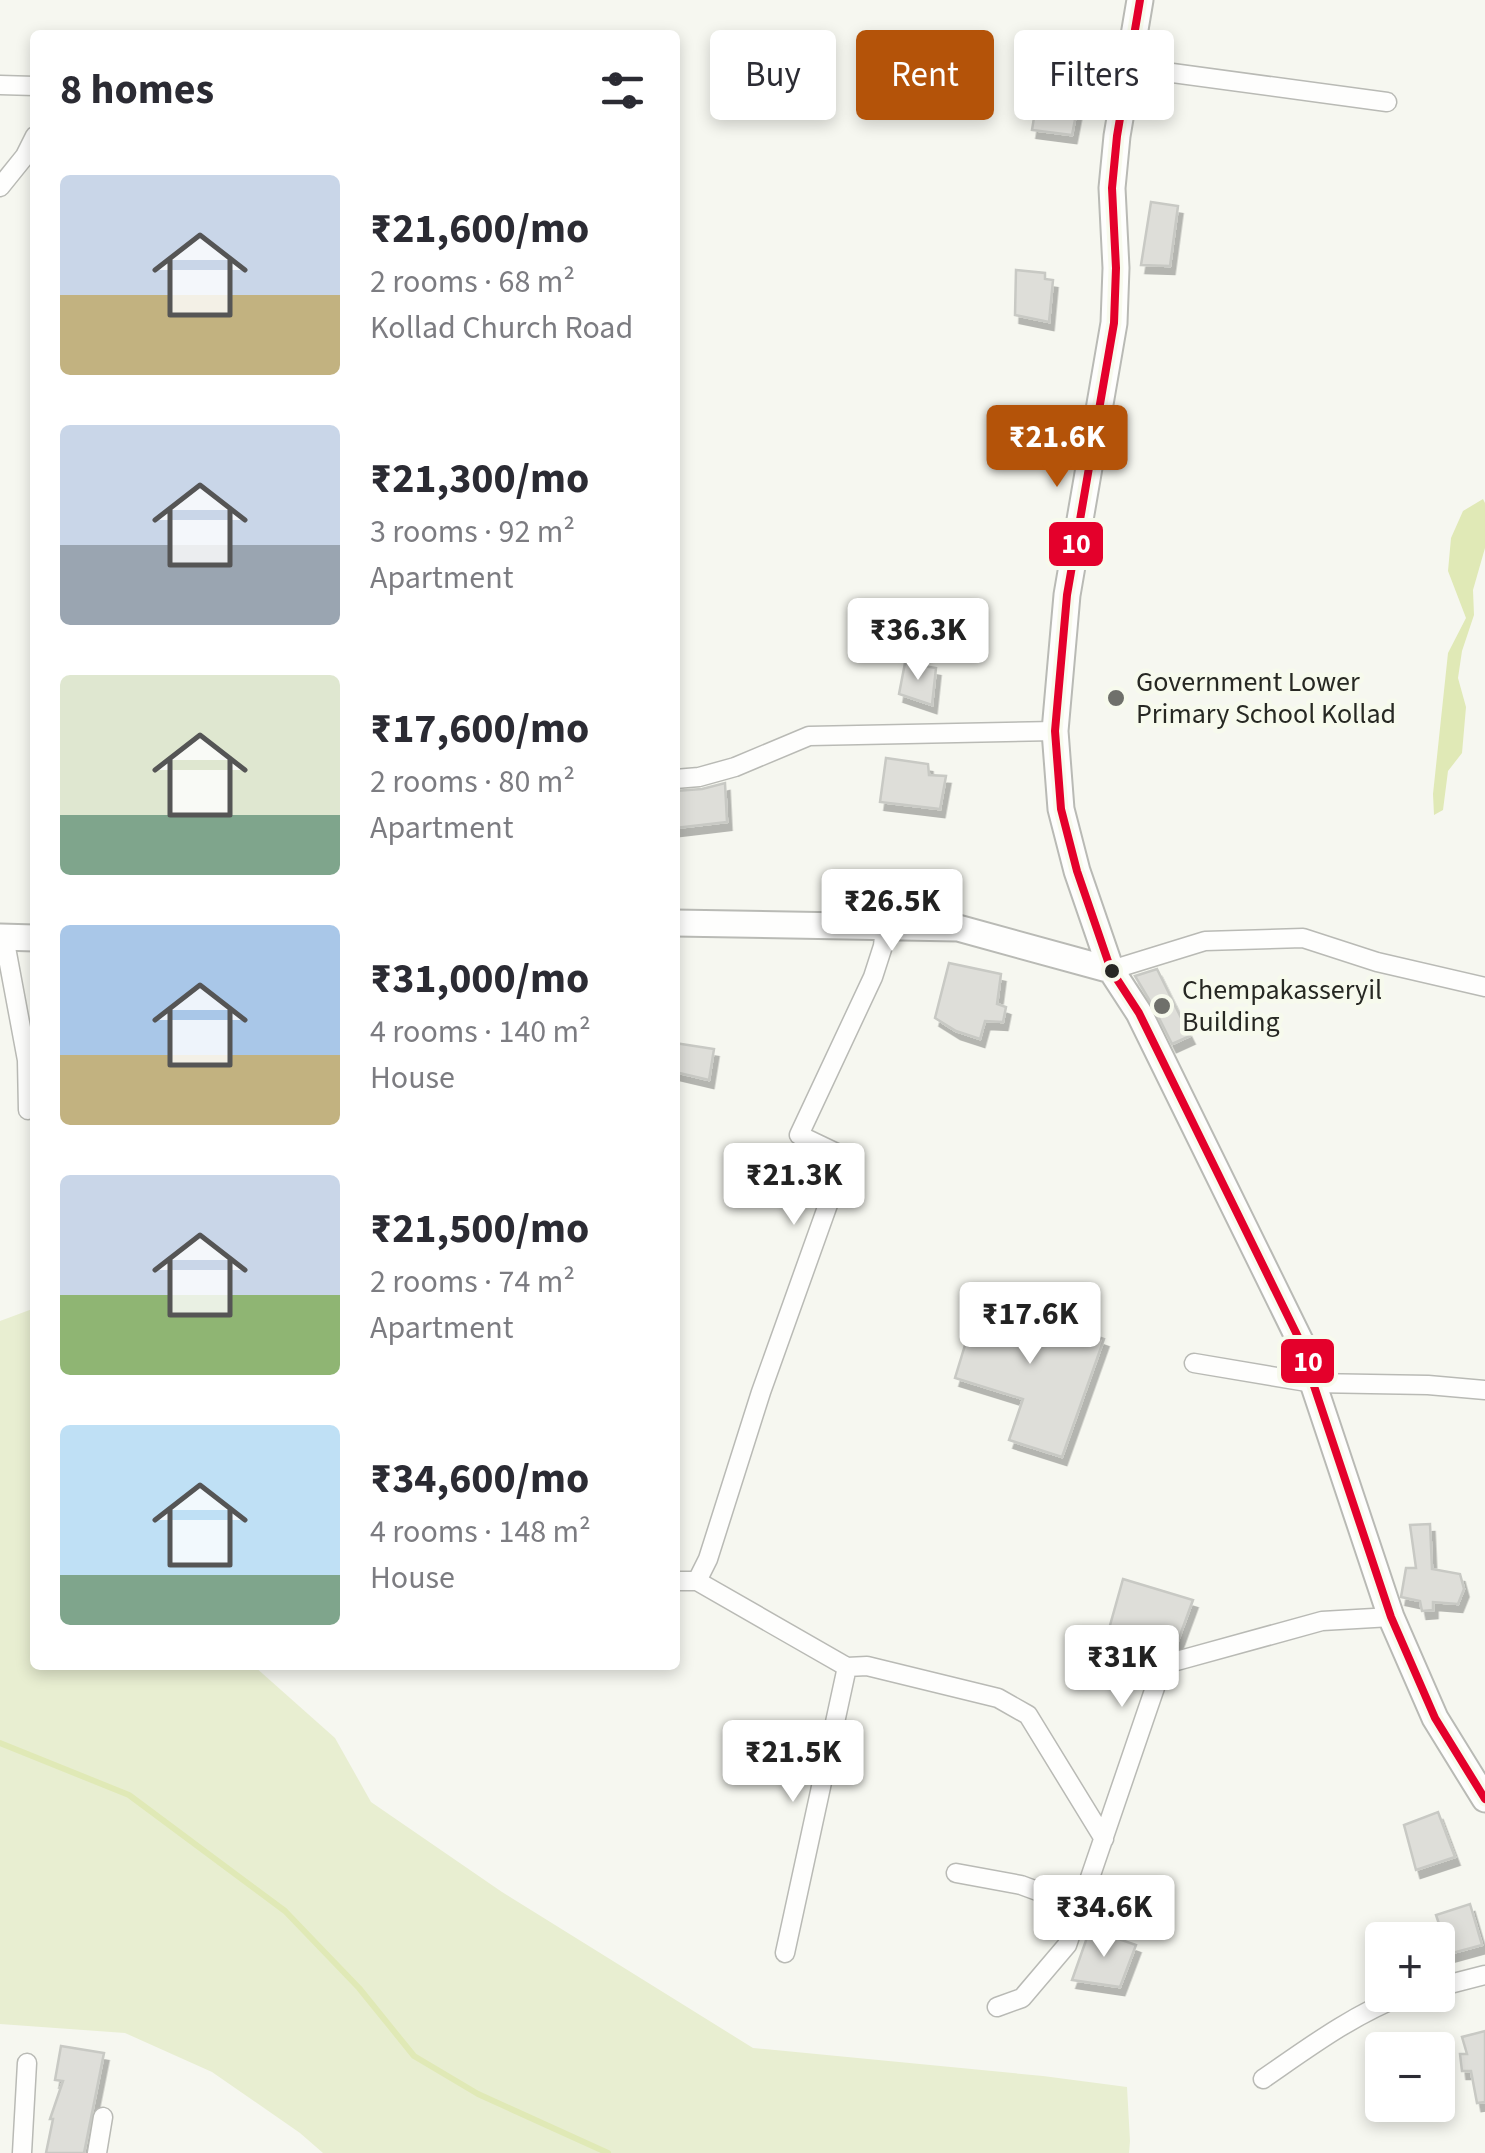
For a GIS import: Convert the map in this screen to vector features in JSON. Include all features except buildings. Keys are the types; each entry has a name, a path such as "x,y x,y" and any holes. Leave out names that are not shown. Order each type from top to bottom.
{"main road":[{"path":"1135,30 1140,0"},
{"path":"1121,120 1112,188 1114,322 1067,594 1055,731 1060,809 1111,970 1139,1013 1305,1352 1391,1616 1435,1718 1485,1799"},
{"path":"680,924 958,928 1111,970"},
{"path":"2,937 30,938"}],"street":[{"path":"1174,72 1388,102"},
{"path":"0,85 30,86"},
{"path":"0,188 30,146"},
{"path":"680,779 698,778 734,767 808,736 1055,731"},
{"path":"697,1581 845,1157 798,1136 873,977 885,927"},
{"path":"2,937 27,1060 28,1110"},
{"path":"1111,970 1205,941 1304,938 1377,962 1485,987"},
{"path":"1194,1362 1313,1384 1428,1385 1485,1390"},
{"path":"680,1581 697,1581 847,1666 867,1666 998,1698 1028,1715 1104,1839"},
{"path":"997,2007 1022,1998 1067,1945 1162,1670 1173,1662 1322,1621 1391,1616"},
{"path":"785,1953 847,1666"},
{"path":"956,1873 1021,1885 1078,1913"},
{"path":"1455,1983 1485,1975"},
{"path":"1263,2079 1366,2012"},
{"path":"22,2153 27,2063"},
{"path":"97,2153 103,2117"}],"shaded area":[{"path":"1483,499 1485,548 1473,590 1474,615 1458,678 1466,707 1462,753 1448,771 1443,810 1434,815 1448,653 1466,618 1448,571 1451,538 1463,511"},
{"path":"30,1310 30,1670 259,1670 335,1738 371,1802 502,1892 753,2048 1127,2087 1129,2153 323,2153 212,2072 125,2033 0,2024 0,1321"}],"waterway":[{"path":"0,1743 129,1795 285,1911 359,1988 414,2056 478,2094 608,2153"}],"transit line":[{"name":"10","path":"1140,0 1112,188 1114,323 1067,595 1055,731 1061,809 1077,871 1111,970 1139,1013 1305,1351 1391,1617 1435,1718 1485,1799"}],"place":[{"name":"Government Lower Primary School Kollad","path":"1116,698"},
{"name":"Chempakasseryil Building","path":"1162,1006"}]}
